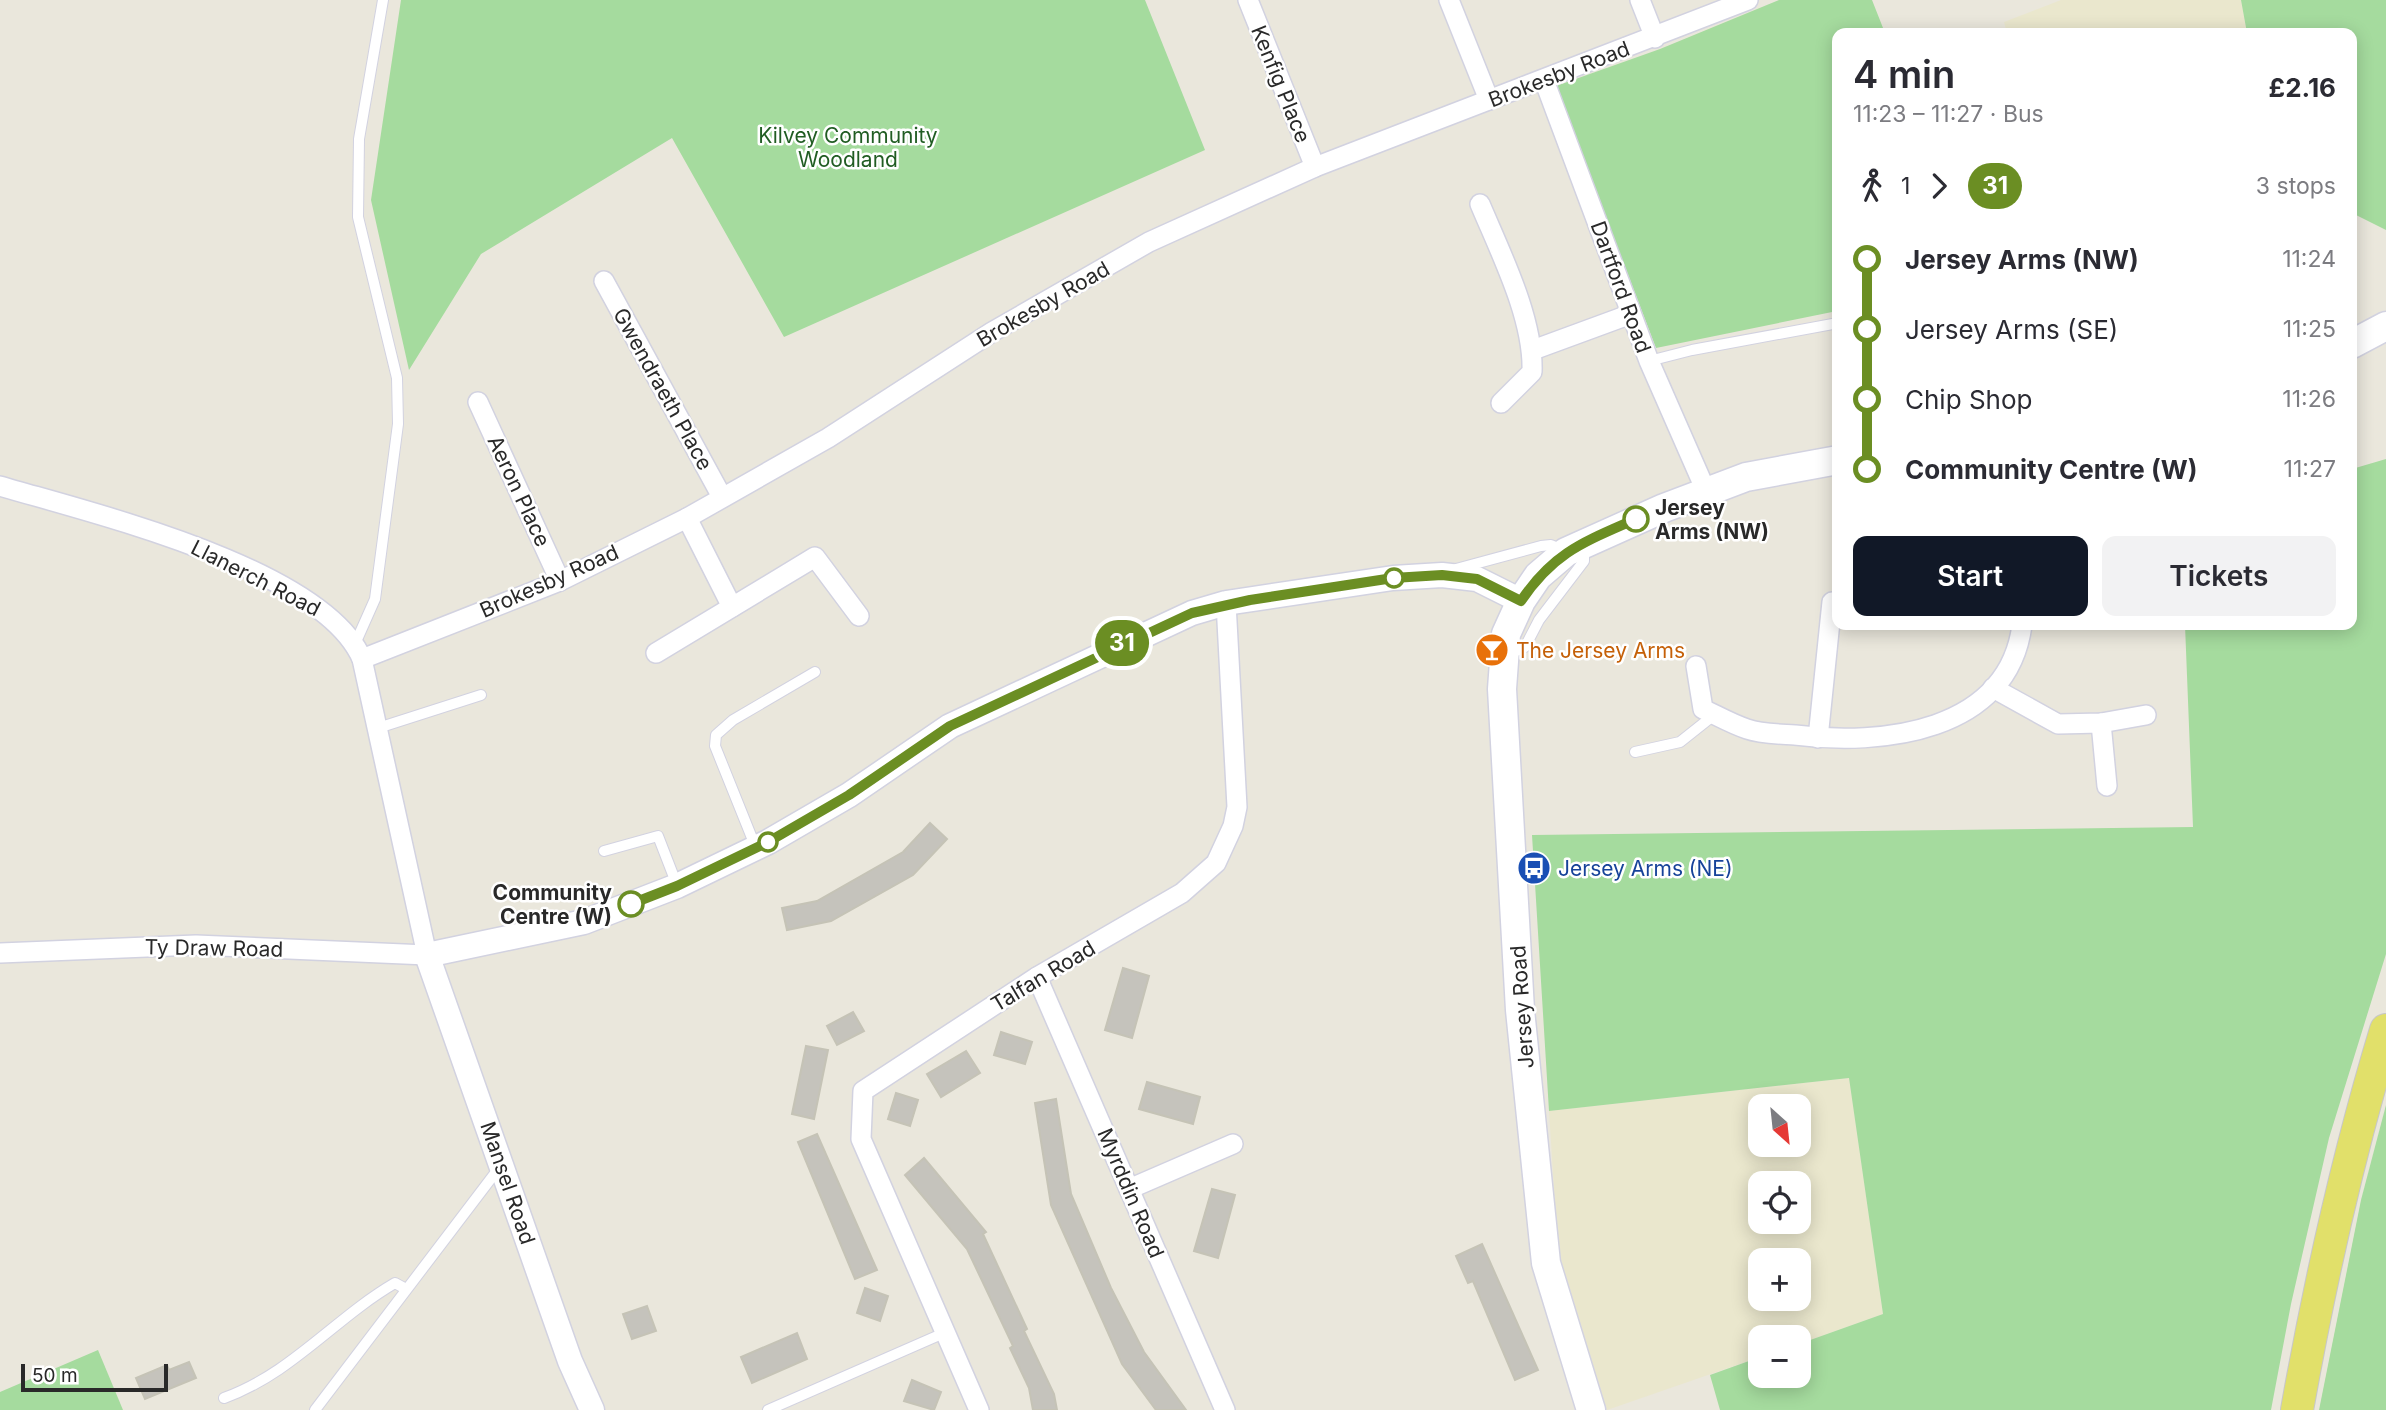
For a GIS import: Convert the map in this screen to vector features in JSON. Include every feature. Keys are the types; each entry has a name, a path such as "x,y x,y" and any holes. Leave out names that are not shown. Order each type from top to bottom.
{"main road":[{"path":"2357,341 2386,326"},
{"name":"Jersey Road","path":"1591,1410 1546,1262 1520,1010 1502,657 1506,634 1521,601 1538,576 1575,548 1706,491 1746,477 1832,461"},
{"path":"2297,1410 2315,1312 2354,1134 2386,1030"}],"street":[{"name":"Kenfig Place","path":"1248,0 1315,167"},
{"path":"1449,0 1489,100"},
{"path":"1640,0 1655,38"},
{"name":"Brokesby Road","path":"359,652 560,581 687,518 828,438 992,332 1149,242 1315,167 1748,0"},
{"name":"Dartford Road","path":"1545,80 1649,362 1706,491"},
{"path":"1480,204 1509,274 1533,350 1532,372 1501,403"},
{"name":"Gwendraeth Place","path":"604,281 722,497"},
{"path":"1533,350 1631,314"},
{"name":"Aeron Place","path":"478,402 560,581"},
{"name":"Llanerch Road","path":"0,486 198,545 325,612 359,652"},
{"path":"687,518 732,607"},
{"path":"656,653 815,557 859,616"},
{"path":"359,652 427,955 584,922 677,886 757,848 849,795 950,726 1158,626 1226,603 1393,578 1442,575 1477,579 1521,601"},
{"path":"1818,738 1832,602"},
{"name":"Talfan Road","path":"944,1333 861,1139 863,1091 1037,977 1182,893 1216,863 1226,845 1237,807 1238,779 1226,603"},
{"path":"1696,666 1703,709 1748,730 1818,738 1890,737 1939,726 1975,705 1993,688 2019,648 2021,630"},
{"path":"1993,688 2058,723 2102,723 2146,715"},
{"path":"2102,723 2107,786"},
{"name":"Ty Draw Road","path":"0,953 196,945 427,955"},
{"name":"Mansel Road","path":"427,955 570,1361 592,1410"},
{"name":"Myrddin Road","path":"1037,977 1225,1410"},
{"path":"1129,1189 1233,1144"},
{"path":"944,1333 979,1410"}],"lane":[{"path":"359,652 375,599 398,424 397,378 358,217 359,139 383,0"},
{"path":"1649,362 1692,350 1832,324"},
{"path":"1442,575 1481,560 1541,546 1575,548 1584,561 1539,620 1525,647 1502,657"},
{"path":"757,848 715,746 716,735 733,720 815,672"},
{"path":"377,728 481,695"},
{"path":"1635,752 1680,742 1715,714"},
{"path":"604,851 658,836 677,886"},
{"path":"315,1410 501,1165"},
{"path":"224,1398 249,1389 288,1365 370,1298 395,1283 406,1289"},
{"path":"768,1410 944,1333"}],"shaded area":[{"path":"2061,0 2241,0 2246,28 2006,28 2004,22"},
{"path":"1849,1078 1883,1314 1811,1340 1811,1325 1748,1325 1748,1361 1607,1410 1558,1250 1549,1111"}],"green space":[{"name":"Kilvey Community Woodland","path":"401,0 1145,0 1205,150 784,337 672,138 481,254 409,370 371,200"},
{"path":"1779,0 1872,0 1883,28 1832,28 1832,312 1656,348 1556,86 1660,49"},
{"path":"2241,0 2386,0 2386,230 2357,216 2357,28 2246,28"},
{"path":"2386,459 2386,954 2329,1138 2291,1304 2271,1410 1720,1410 1710,1375 1748,1361 1748,1388 1811,1388 1811,1340 1883,1314 1849,1078 1549,1111 1532,835 2193,827 2185,630 2357,630 2357,468"},
{"path":"2386,1105 2386,1410 2319,1410 2361,1200"},
{"path":"98,1350 123,1410 0,1410 0,1392"}],"building":[{"path":"930,823 947,839 913,875 831,921 787,930 782,908 817,901 903,852"},
{"path":"1123,968 1149,976 1132,1038 1105,1030"},
{"path":"853,1012 864,1031 837,1045 827,1026"},
{"path":"1001,1032 1032,1042 1025,1064 994,1055"},
{"path":"806,1046 828,1050 814,1119 792,1114"},
{"path":"966,1051 980,1073 941,1097 927,1074"},
{"path":"1147,1082 1200,1097 1193,1124 1139,1109"},
{"path":"896,1093 918,1100 910,1126 888,1119"},
{"path":"1056,1099 1071,1194 1111,1288 1144,1352 1186,1410 1156,1410 1122,1364 1051,1205 1035,1103"},
{"path":"817,1134 877,1270 855,1279 798,1142"},
{"path":"924,1158 986,1232 983,1234 1027,1329 1024,1331 1054,1394 1057,1410 1033,1410 1029,1388 1010,1348 1013,1346 967,1249 905,1175"},
{"path":"1212,1189 1235,1195 1218,1258 1194,1251"},
{"path":"1482,1244 1538,1370 1515,1380 1473,1281 1468,1283 1456,1256"},
{"path":"865,1288 888,1296 880,1321 857,1313"},
{"path":"647,1306 656,1331 632,1339 623,1314"},
{"path":"797,1333 807,1359 752,1383 741,1357"},
{"path":"189,1362 196,1378 145,1399 136,1378 167,1365 169,1370"},
{"path":"912,1380 941,1392 934,1410 904,1401"}],"bus line":[{"name":"31","path":"631,904 677,886 768,842 849,795 950,726 1158,626 1226,603 1393,578 1442,575 1477,579 1521,601 1538,576 1566,552 1636,519"}],"place":[{"name":"Jersey Arms (NW)","path":"1636,519"},
{"name":"The Jersey Arms","path":"1492,650"},
{"name":"Jersey Arms (NE)","path":"1534,868"},
{"name":"Community Centre (W)","path":"631,904"}]}
